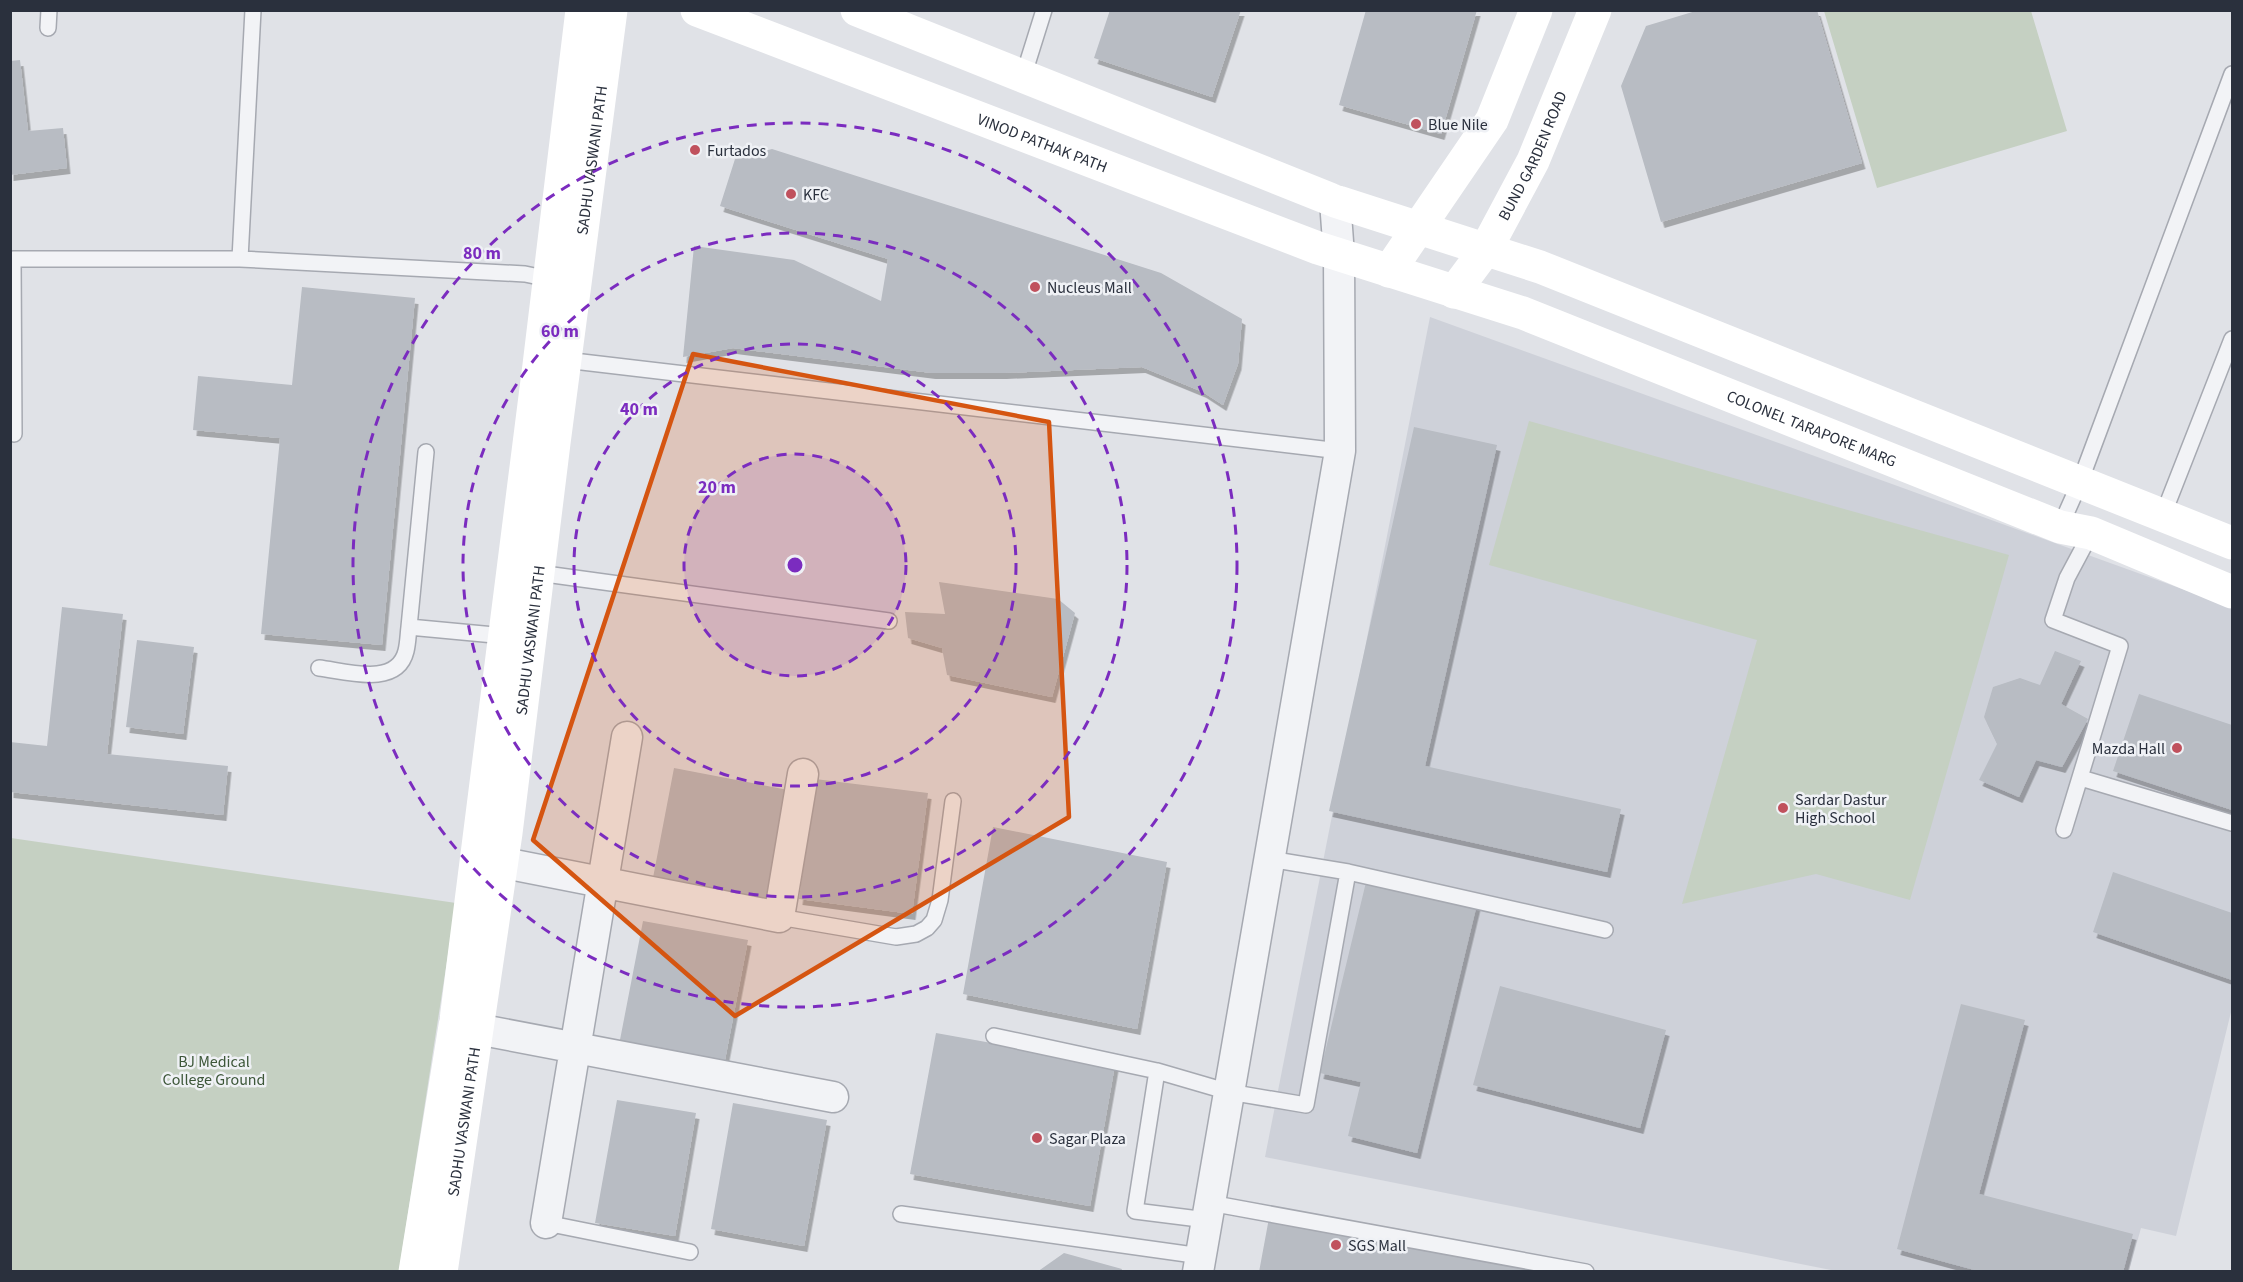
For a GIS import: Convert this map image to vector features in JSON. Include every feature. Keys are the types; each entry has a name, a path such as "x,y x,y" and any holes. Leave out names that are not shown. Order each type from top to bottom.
{"main road":[{"name":"SADHU VASWANI PATH","path":"489,860 505,636 582,10"},
{"name":"SADHU VASWANI PATH","path":"441,1272 466,1025 489,860 538,573 611,10"},
{"name":"VINOD PATHAK PATH","path":"698,10 1340,255 1389,271"},
{"path":"857,10 1335,201 1540,267 2232,543"},
{"path":"1389,271 1492,120 1536,10"},
{"name":"BUND GARDEN ROAD","path":"1454,292 1486,249 1533,161 1595,10"},
{"name":"COLONEL TARAPORE MARG","path":"1389,271 1522,313 2232,592"},
{"name":"SADHU VASWANI PATH","path":"415,1272 466,1025"}],"street":[{"path":"1199,1264 1340,451 1340,255 1335,201"},
{"path":"546,1223 627,737"},
{"path":"489,860 779,916 802,774"},
{"path":"466,1025 833,1097"}],"lane":[{"path":"48,28 49,10"},
{"path":"240,259 253,10"},
{"path":"1023,77 1044,10"},
{"path":"2064,830 2120,646 2053,620 2067,578 2076,530 2080,482 2232,74"},
{"path":"14,434 13,259 240,259 525,274 549,279"},
{"path":"2163,515 2232,339"},
{"path":"565,360 1340,451"},
{"path":"319,668 359,673 387,673 395,668 406,652 426,452"},
{"path":"538,573 889,621"},
{"path":"409,627 505,636"},
{"path":"2081,778 2232,823"},
{"path":"779,916 896,937 916,934 927,928 934,920 940,900 954,801"},
{"path":"1269,860 1348,872 1605,930"},
{"path":"993,1036 1157,1071 1229,1092 1306,1105 1348,872"},
{"path":"1157,1071 1134,1211 1208,1212 1586,1272"},
{"path":"901,1214 1199,1264"},
{"path":"546,1223 690,1252"}],"highlighted area":[{"path":"693,354 1049,422 1069,817 735,1016 533,840"}],"shaded area":[{"name":"Sardar Dastur High School","path":"1430,317 2232,607 2232,1008 2176,1236 2141,1228 2129,1271 1836,1271 1265,1157"}],"green space":[{"path":"1824,11 2031,11 2067,131 1877,188"},
{"path":"1529,421 2009,555 1910,900 1816,874 1682,904 1757,640 1489,565"},
{"name":"BJ Medical College Ground","path":"11,838 456,903 399,1271 11,1272"}],"building":[{"path":"1110,10 1241,10 1212,97 1094,58"},
{"path":"1366,10 1477,10 1441,134 1339,105"},
{"path":"1699,10 1817,10 1862,163 1661,222 1621,86 1646,26"},
{"path":"20,60 28,131 63,128 67,168 10,175 10,61"},
{"name":"Nucleus Mall","path":"772,149 1161,273 1242,319 1238,364 1223,405 1203,392 1142,367 1003,373 932,373 733,348 683,357 694,246 794,260 881,301 888,259 720,206 735,159"},
{"path":"302,287 415,298 382,645 261,634 280,438 193,430 198,376 292,385"},
{"path":"1414,427 1497,445 1425,766 1621,809 1607,872 1329,811"},
{"path":"939,582 1058,599 1075,613 1052,697 947,675 942,648 908,638 905,612 945,614"},
{"path":"62,607 123,614 107,754 228,766 223,815 10,792 10,742 47,746"},
{"path":"137,640 194,647 183,734 126,727"},
{"path":"2055,651 2081,661 2061,704 2088,719 2062,767 2036,760 2019,797 1979,780 1997,744 1984,717 1993,687 2020,678 2040,685"},
{"name":"Mazda Hall","path":"2139,694 2232,725 2232,810 2113,771"},
{"path":"674,768 788,790 766,905 652,883"},
{"path":"815,779 928,793 912,914 799,899"},
{"path":"993,827 1167,862 1137,1029 963,994"},
{"path":"2113,872 2232,913 2232,980 2093,932"},
{"path":"1367,878 1477,904 1417,1153 1348,1136 1361,1082 1320,1073"},
{"path":"643,921 748,940 724,1065 619,1045"},
{"path":"1500,986 1666,1030 1640,1128 1473,1085"},
{"path":"1961,1004 2025,1020 1979,1194 2133,1234 2123,1272 1982,1272 1897,1249"},
{"path":"936,1033 1115,1065 1090,1206 910,1174"},
{"path":"617,1100 696,1113 675,1236 595,1223"},
{"path":"733,1103 827,1120 804,1246 711,1229"},
{"name":"SGS Mall","path":"1269,1218 1540,1270 1540,1272 1259,1272"},
{"path":"1064,1253 1122,1269 1121,1272 1037,1272"}],"place":[{"name":"Blue Nile","path":"1416,124"},
{"name":"Furtados","path":"695,150"},
{"name":"KFC","path":"791,194"},
{"name":"Nucleus Mall","path":"1035,287"},
{"name":"Mazda Hall","path":"2177,748"},
{"name":"Sardar Dastur High School","path":"1783,808"},
{"name":"Sagar Plaza","path":"1037,1138"},
{"name":"SGS Mall","path":"1336,1245"}]}
